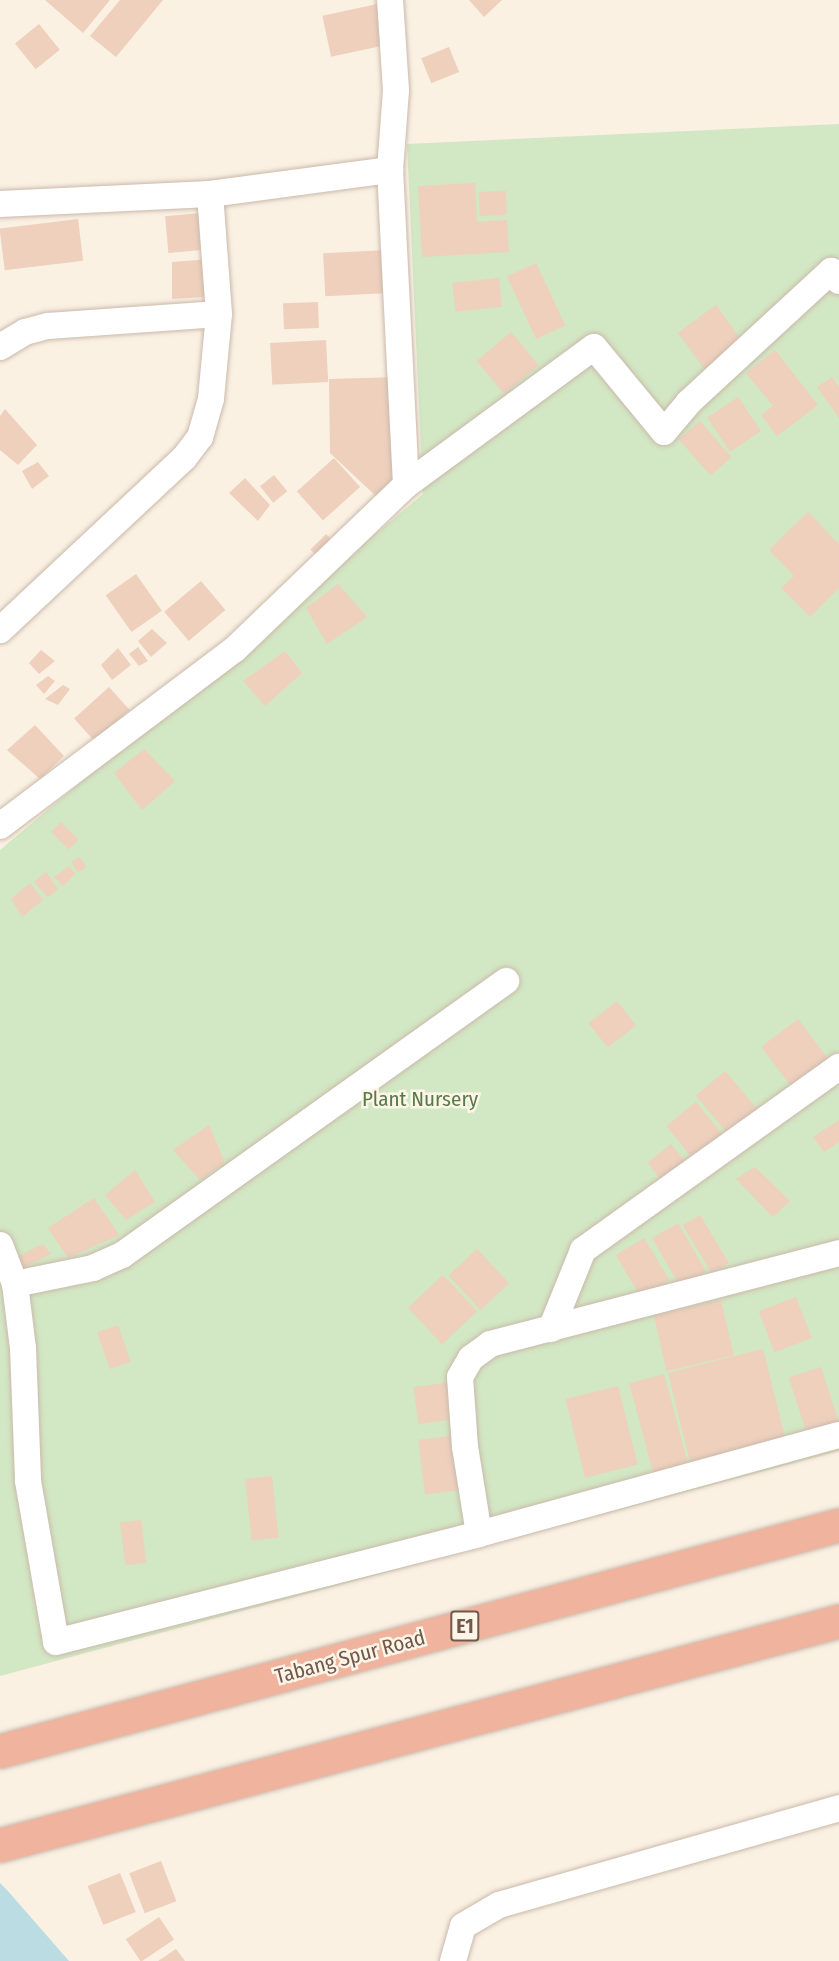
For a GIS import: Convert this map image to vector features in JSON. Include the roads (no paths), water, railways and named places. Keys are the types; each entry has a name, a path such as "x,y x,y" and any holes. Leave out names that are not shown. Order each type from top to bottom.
{"highway":[{"name":"Tabang Spur Road","path":"0,1751 839,1525"},
{"path":"0,1845 839,1621"}],"street":[{"path":"390,0 396,90 390,170 406,485"},
{"path":"0,204 210,194 390,170"},
{"path":"0,630 175,466 200,437 211,399 219,314 210,194"},
{"path":"0,826 235,650 406,485 594,347 664,432 688,403 831,271 839,281"},
{"path":"0,346 18,335 48,326 219,314"},
{"path":"15,1284 93,1268 122,1255 506,981"},
{"path":"551,1329 583,1250 839,1067"},
{"path":"0,1245 15,1284 23,1348 28,1481 56,1642 479,1534 839,1435"},
{"path":"479,1534 465,1447 460,1377 471,1358 490,1344 839,1252"},
{"path":"453,1961 463,1926 499,1905 839,1808"}],"water":[{"path":"0,1883 7,1890 69,1961 0,1961"}],"park label":[{"name":"Plant Nursery","path":"420,1099"}]}
